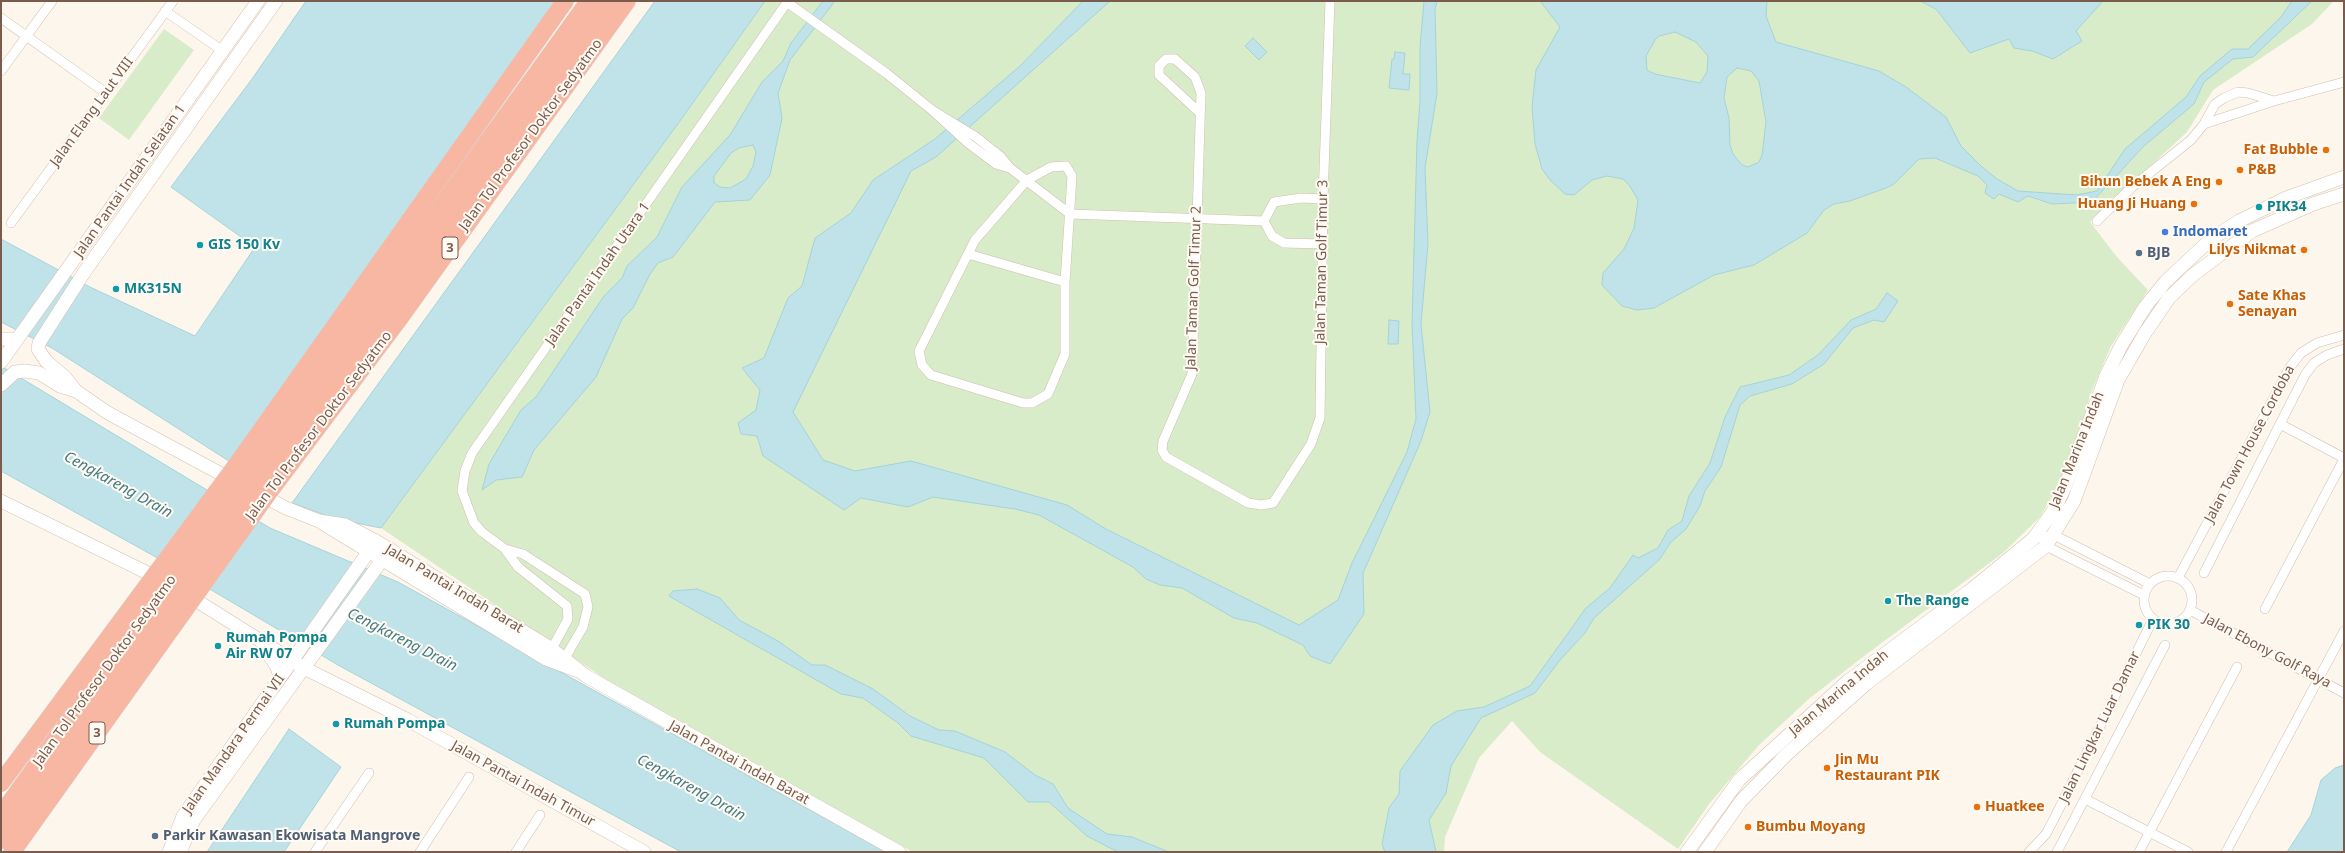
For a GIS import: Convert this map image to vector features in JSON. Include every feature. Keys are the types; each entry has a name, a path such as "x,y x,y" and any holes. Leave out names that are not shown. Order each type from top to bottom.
{"highway":[{"name":"Jalan Tol Profesor Doktor Sedyatmo","path":"252,480 565,1"},
{"name":"Jalan Tol Profesor Doktor Sedyatmo","path":"1,840 162,605 252,480 589,1"},
{"name":"Jalan Tol Profesor Doktor Sedyatmo","path":"1,816 162,605 252,480 608,1"},
{"name":"Jalan Tol Profesor Doktor Sedyatmo","path":"252,480 399,319 627,1"},
{"name":"Jalan Tol Profesor Doktor Sedyatmo","path":"1,783 162,605"},
{"name":"Jalan Tol Profesor Doktor Sedyatmo","path":"12,852 162,605"}],"main road":[{"name":"Jalan Pantai Indah Selatan 1","path":"1,383 7,360 19,336 258,1"},
{"name":"Jalan Pantai Indah Selatan 1","path":"46,361 38,349 39,343 85,271 276,1"},
{"name":"Jalan Marina Indah","path":"1687,852 1739,780 1848,681 1972,589 2033,539 2054,510 2065,487 2106,376 2121,346 2148,303 2166,281 2210,240 2240,221 2286,198 2344,177"},
{"name":"Jalan Marina Indah","path":"1705,852 1741,801 1787,754 1866,684 2046,546 2074,502 2118,380 2145,333 2167,300 2193,275 2252,231 2313,204 2344,194"},
{"path":"1,339 19,336"},
{"name":"Jalan Pantai Indah Barat","path":"7,360 25,370 39,373 60,386 76,391 108,413 165,446 286,508 319,521 345,525 376,541 562,662 899,852"},
{"name":"Jalan Pantai Indah Barat","path":"46,361 66,377 76,391"},
{"name":"Jalan Pantai Indah Timur","path":"1,501 150,574 204,604 304,668 408,720 626,848 644,852"},
{"name":"Jalan Pantai Indah Barat","path":"319,521 365,558 549,654"},
{"name":"Jalan Mandara Permai VII","path":"168,852 183,816 376,541"},
{"name":"Jalan Mandara Permai VII","path":"180,852 194,820 380,566 390,549"},
{"name":"Jalan Pantai Indah Timur","path":"255,637 271,655 280,676"}],"street":[{"path":"1,71 52,1"},
{"name":"Jalan Elang Laut VIII","path":"11,223 173,1"},
{"name":"Jalan Taman Golf Timur 3","path":"1273,503 1311,444 1320,418 1323,199 1330,5 1321,1"},
{"path":"788,2 833,34 950,123 976,137 1001,157 1010,168 1070,214 1264,220"},
{"name":"Jalan Pantai Indah Utara 1","path":"562,662 583,627 588,607 585,594 523,554 505,548 492,540 474,523 462,491 465,471 472,453 788,2"},
{"path":"165,11 223,51"},
{"path":"1,18 106,93"},
{"name":"Jalan Taman Golf Timur 2","path":"1200,113 1159,75 1159,66 1166,60 1175,59 1195,77 1201,93 1192,374 1163,441 1162,450 1166,457 1248,503 1261,505 1273,503"},
{"path":"2204,124 2274,101 2344,82"},
{"path":"2097,221 2132,187 2191,140 2204,124 2215,104 2238,92 2254,94 2274,101"},
{"path":"950,123 968,143 996,164 1010,168"},
{"path":"1066,166 1072,176 1065,282 1065,354 1048,394 1032,403 1023,403 931,375 922,365 920,351 974,240 1027,180 1051,167 1066,166"},
{"path":"1264,220 1274,202 1301,198 1323,199"},
{"path":"1264,220 1272,236 1284,243 1322,244"},
{"path":"968,254 1065,282"},
{"name":"Jalan Town House Cordoba","path":"2178,578 2290,367 2301,354 2317,343 2344,335"},
{"path":"2204,574 2305,375 2314,363 2327,355 2344,349"},
{"path":"2265,609 2344,459 2280,424"},
{"path":"2033,539 2054,535 2150,584"},
{"path":"2046,546 2144,595"},
{"name":"Jalan Pantai Indah Utara 1","path":"505,548 518,568 567,606 568,619 549,654"},
{"path":"2163,576 2178,578 2184,582 2191,595 2190,610 2180,620 2174,623 2166,624 2153,619 2145,608 2144,595 2150,584 2163,576"},
{"name":"Jalan Ebony Golf Raya","path":"2190,610 2344,693"},
{"name":"Jalan Lingkar Luar Damar","path":"2029,852 2046,834 2153,619"},
{"path":"2226,852 2344,631"},
{"path":"2057,852 2166,645"},
{"path":"2139,852 2237,667"},
{"path":"315,852 369,773"},
{"path":"420,852 469,777"},
{"path":"2085,799 2188,852"},
{"path":"516,852 540,815"}],"green space":[{"path":"765,1 2334,1 2312,24 2213,90 2187,132 2090,222 2117,257 2148,290 2111,346 2091,393 2068,469 2040,517 2003,553 1810,698 1759,745 1709,804 1678,849 1540,752 1512,721 1479,758 1445,837 1444,852 913,852 632,697 381,528 680,121"},
{"path":"164,29 194,50 129,140 99,118"}],"water":[{"path":"306,1 562,1 232,463 52,348 1,322 1,239 90,287 195,336 255,247 171,187 252,79"},
{"path":"655,1 765,1 680,121 381,528 336,519 292,503"},
{"path":"823,1 835,1 790,60 778,93 782,118 770,175 750,200 715,202 673,257 658,263 650,274 633,308 622,319 596,377 534,450 522,477 496,480 482,490 489,464 521,410 536,397 604,296 622,278 627,266 657,237 682,187 730,135 762,82 783,61 791,43","holes":["753,145 756,152 753,166 746,179 730,188 720,187 714,183 714,176 731,153 739,148"]},
{"path":"1083,1 1110,1 936,157 911,171 793,412 823,460 855,471 911,461 1067,505 1106,529 1299,625 1338,600 1352,563 1407,452 1416,419 1412,323 1417,141 1420,101 1420,46 1424,1 1437,1 1435,10 1437,93 1425,168 1428,243 1421,324 1430,412 1421,441 1363,573 1364,614 1330,664 1310,656 1303,645 1257,623 1234,618 1182,588 1160,585 1146,579 1133,567 1039,515 1015,509 933,497 908,507 861,498 844,510 763,456 757,436 741,434 738,423 756,410 760,390 742,368 764,358 788,298 802,286 815,238 851,213 873,180 935,139 1020,66"},
{"path":"1540,1 1767,1 1766,16 1776,42 1879,71 1906,87 1946,117 1961,146 1981,166 1997,179 2018,191 2076,195 2097,191 2125,149 2186,97 2200,76 2232,49 2248,49 2281,17 2292,1 2312,1 2253,57 2233,59 2204,82 2194,104 2144,146 2092,202 2052,204 2028,196 2018,202 1999,194 1994,199 1985,193 1987,185 1978,176 1935,158 1919,159 1894,184 1850,201 1834,204 1824,210 1807,233 1754,265 1714,275 1654,308 1637,310 1622,306 1602,285 1603,273 1624,249 1634,228 1638,200 1629,185 1623,179 1607,176 1592,180 1574,195 1565,194 1550,180 1542,169 1535,144 1532,107 1536,70 1560,27","holes":["1675,32 1696,42 1708,56 1707,72 1700,83 1655,74 1647,70 1646,56 1655,40 1659,36","1737,68 1751,71 1759,81 1766,122 1762,155 1759,162 1748,167 1742,165 1733,154 1730,145 1729,118 1724,98 1727,77"]},
{"path":"1920,1 2103,1 2076,31 2082,41 2053,59 2032,51 2014,48 2009,39 1970,53 1936,9"},
{"path":"1253,38 1267,52 1259,60 1245,46"},
{"path":"1395,52 1405,53 1403,74 1410,74 1409,90 1389,88 1392,59 1394,59"},
{"path":"1887,293 1898,301 1884,322 1874,320 1853,328 1824,364 1792,384 1750,396 1740,405 1721,467 1705,491 1700,506 1686,529 1670,543 1660,559 1594,618 1585,633 1560,660 1535,693 1481,718 1451,766 1446,793 1429,820 1436,852 1385,852 1382,844 1389,808 1399,794 1400,771 1433,725 1457,711 1484,707 1530,686 1586,608 1610,588 1633,555 1638,558 1658,548 1668,530 1682,521 1689,496 1710,463 1725,417 1740,387 1789,375 1818,355 1851,320 1876,309"},
{"path":"1389,320 1399,321 1398,344 1388,344"},
{"name":"Cengkareng Drain","path":"1,366 270,528 398,582 886,852 681,852 338,665 154,556 1,471"},
{"path":"697,589 720,598 739,620 778,641 812,665 825,665 873,689 910,716 939,730 955,731 1005,752 1035,775 1053,784 1068,808 1107,834 1132,837 1169,852 1118,852 1087,836 1049,802 1028,802 984,758 911,736 898,723 863,698 841,694 669,596 673,591"},
{"path":"289,729 341,767 284,852 207,852"},
{"path":"2344,765 2344,852 2287,852 2311,815 2321,780 2335,768"}],"place":[{"name":"Fat Bubble","path":"2326,150"},
{"name":"P&B","path":"2240,170"},
{"name":"Bihun Bebek A Eng","path":"2219,182"},
{"name":"Huang Ji Huang","path":"2194,204"},
{"name":"PIK34","path":"2259,207"},
{"name":"Indomaret","path":"2165,232"},
{"name":"GIS 150 Kv","path":"200,245"},
{"name":"Lilys Nikmat","path":"2304,250"},
{"name":"BJB","path":"2139,253"},
{"name":"MK315N","path":"116,289"},
{"name":"Sate Khas Senayan","path":"2230,304"},
{"name":"The Range","path":"1888,601"},
{"name":"PIK 30","path":"2139,625"},
{"name":"Rumah Pompa Air RW 07","path":"218,646"},
{"name":"Rumah Pompa","path":"336,724"},
{"name":"Jin Mu Restaurant PIK","path":"1827,768"},
{"name":"Huatkee","path":"1977,807"},
{"name":"Bumbu Moyang","path":"1748,827"},
{"name":"Parkir Kawasan Ekowisata Mangrove","path":"155,836"}]}
